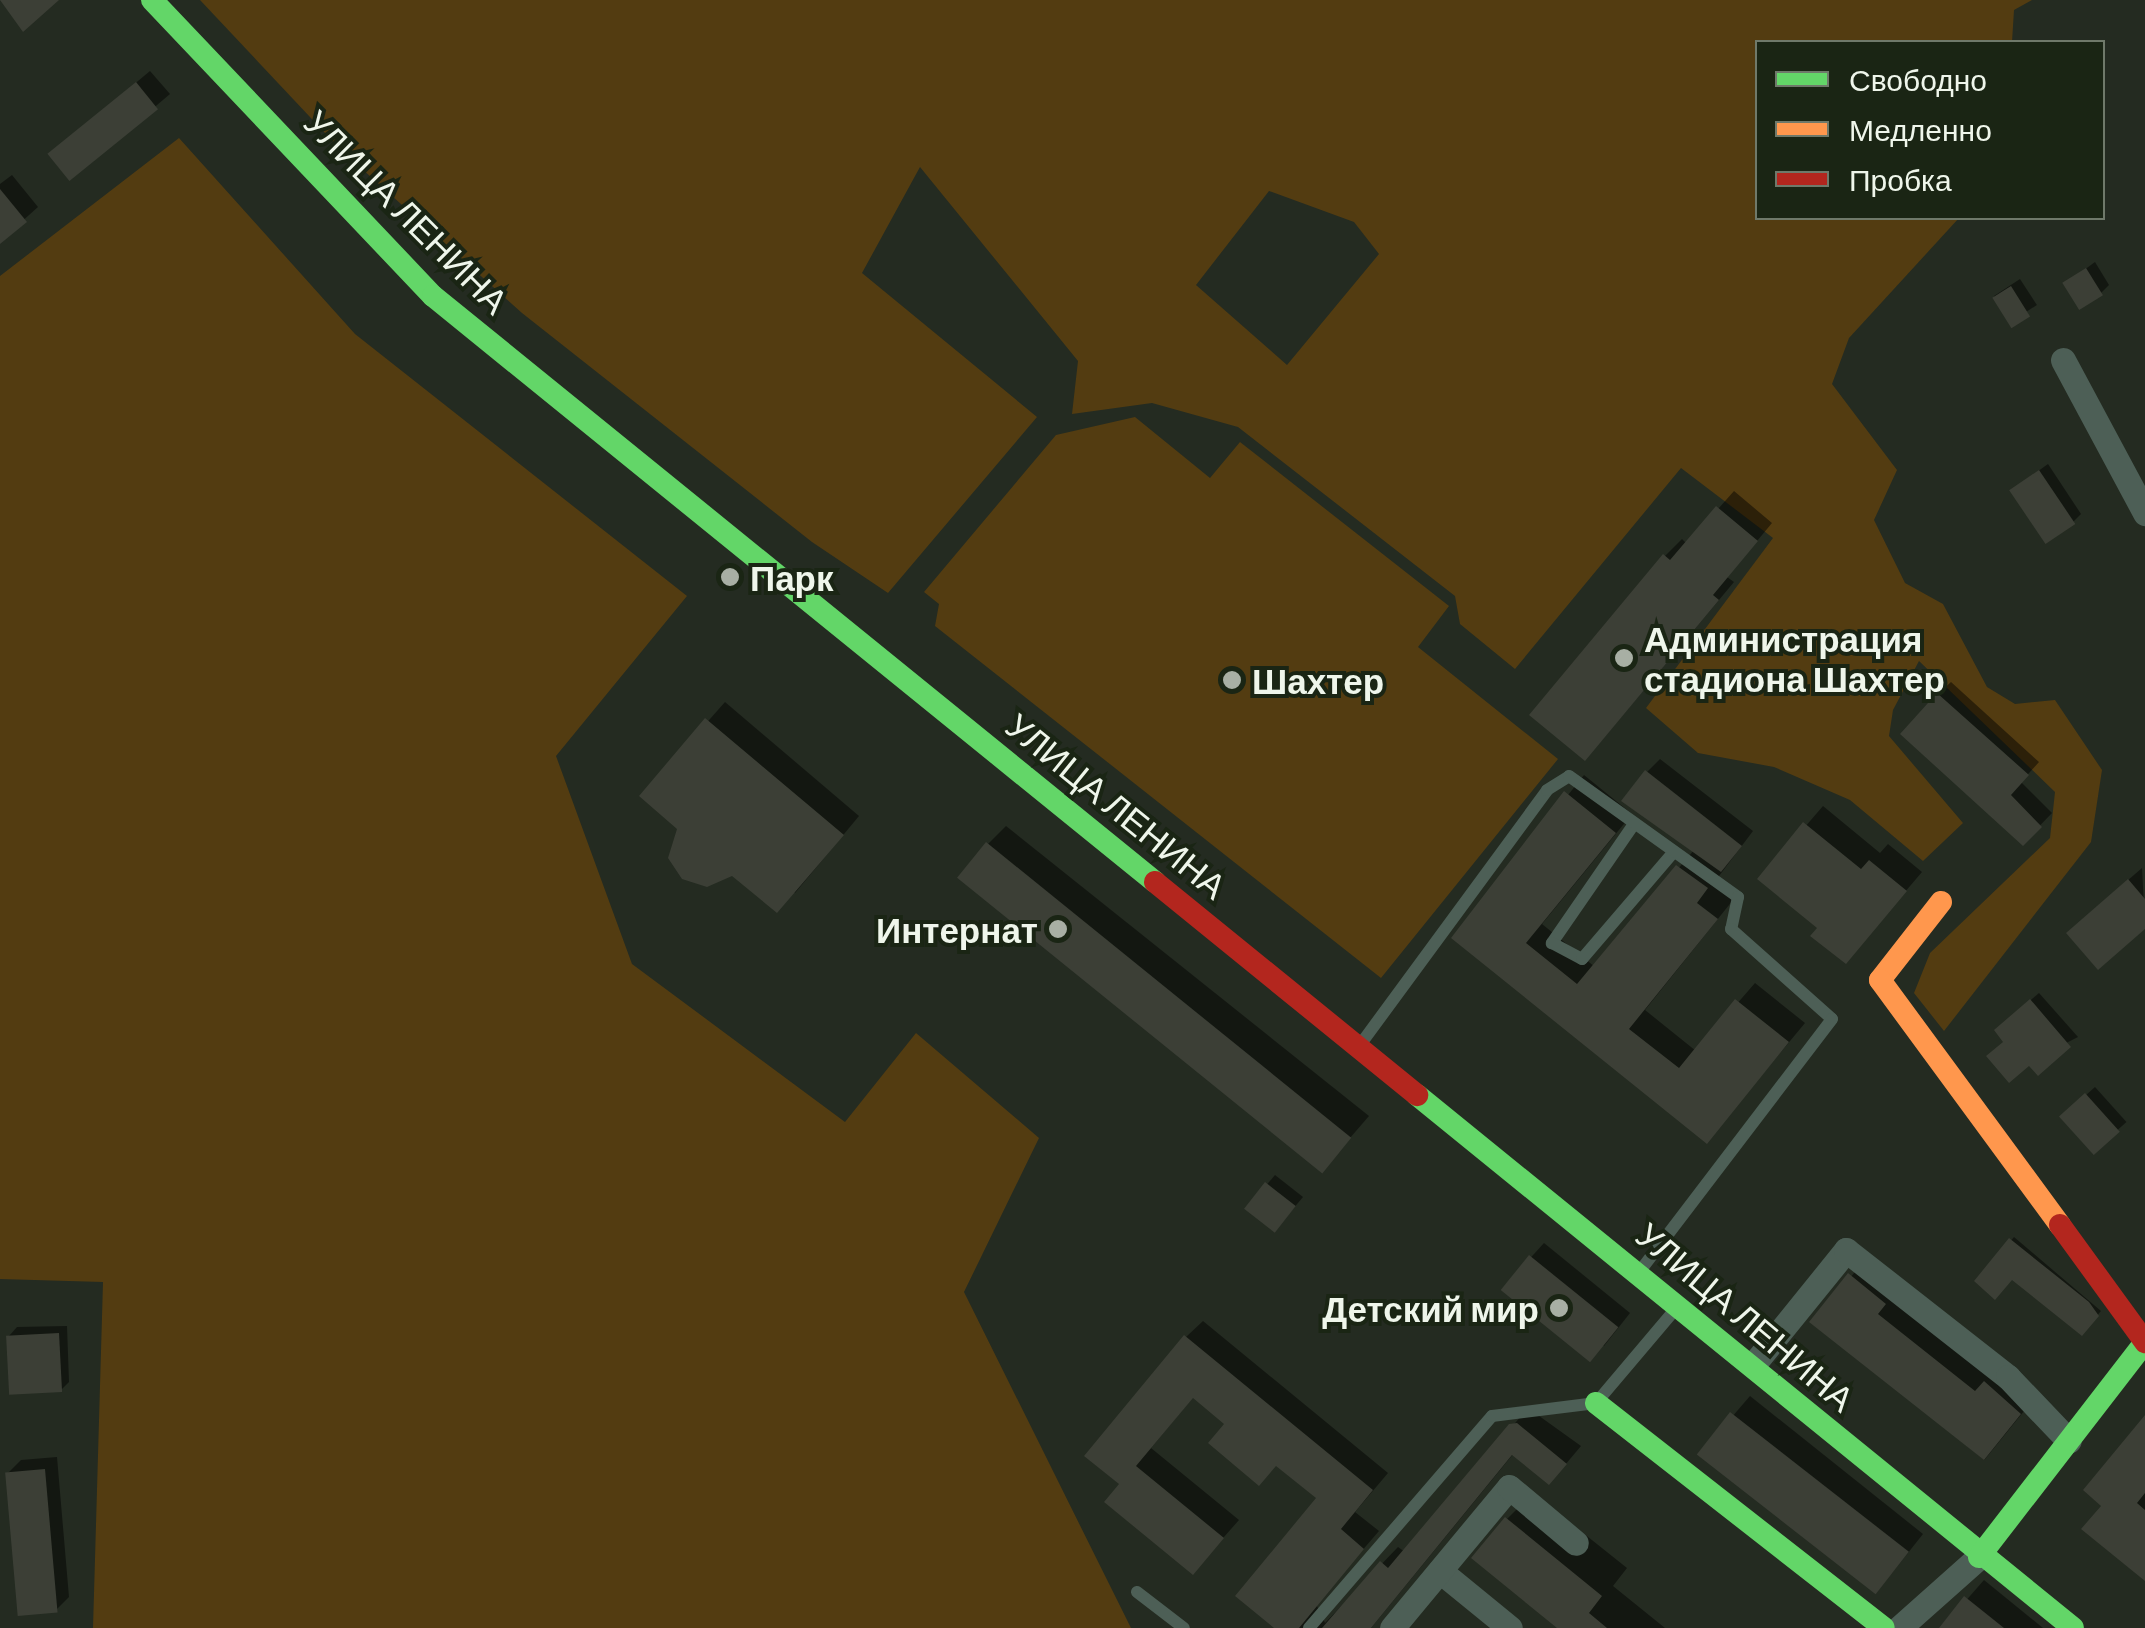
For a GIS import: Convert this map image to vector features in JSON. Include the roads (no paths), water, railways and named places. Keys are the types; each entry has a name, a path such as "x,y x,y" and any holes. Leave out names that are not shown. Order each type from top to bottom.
{"main road":[{"name":"УЛИЦА ЛЕНИНА","path":"152,0 433,296 1360,1044 1753,1365 1980,1557 2073,1628"},
{"path":"1941,902 1880,980 2145,1342 1980,1557"},
{"path":"1596,1402 1884,1628"}],"street":[{"path":"2063,360 2145,513"},
{"path":"1753,1365 1846,1250 2008,1378 2069,1441"},
{"path":"1392,1628 1509,1487 1576,1543"},
{"path":"1899,1628 1980,1557"},
{"path":"1440,1572 1510,1628"}],"lane":[{"path":"1360,1044 1547,790 1569,776 1738,898 1730,929 1832,1019 1638,1272"},
{"path":"1634,824 1552,943 1582,960 1673,853"},
{"path":"1309,1628 1492,1416 1596,1402 1679,1305"},
{"path":"1137,1592 1184,1628"}],"place":[{"name":"Парк","path":"730,577"},
{"name":"Администрация стадиона Шахтер","path":"1624,658"},
{"name":"Шахтер","path":"1232,680"},
{"name":"Интернат","path":"1058,929"},
{"name":"Детский мир","path":"1559,1308"}]}
